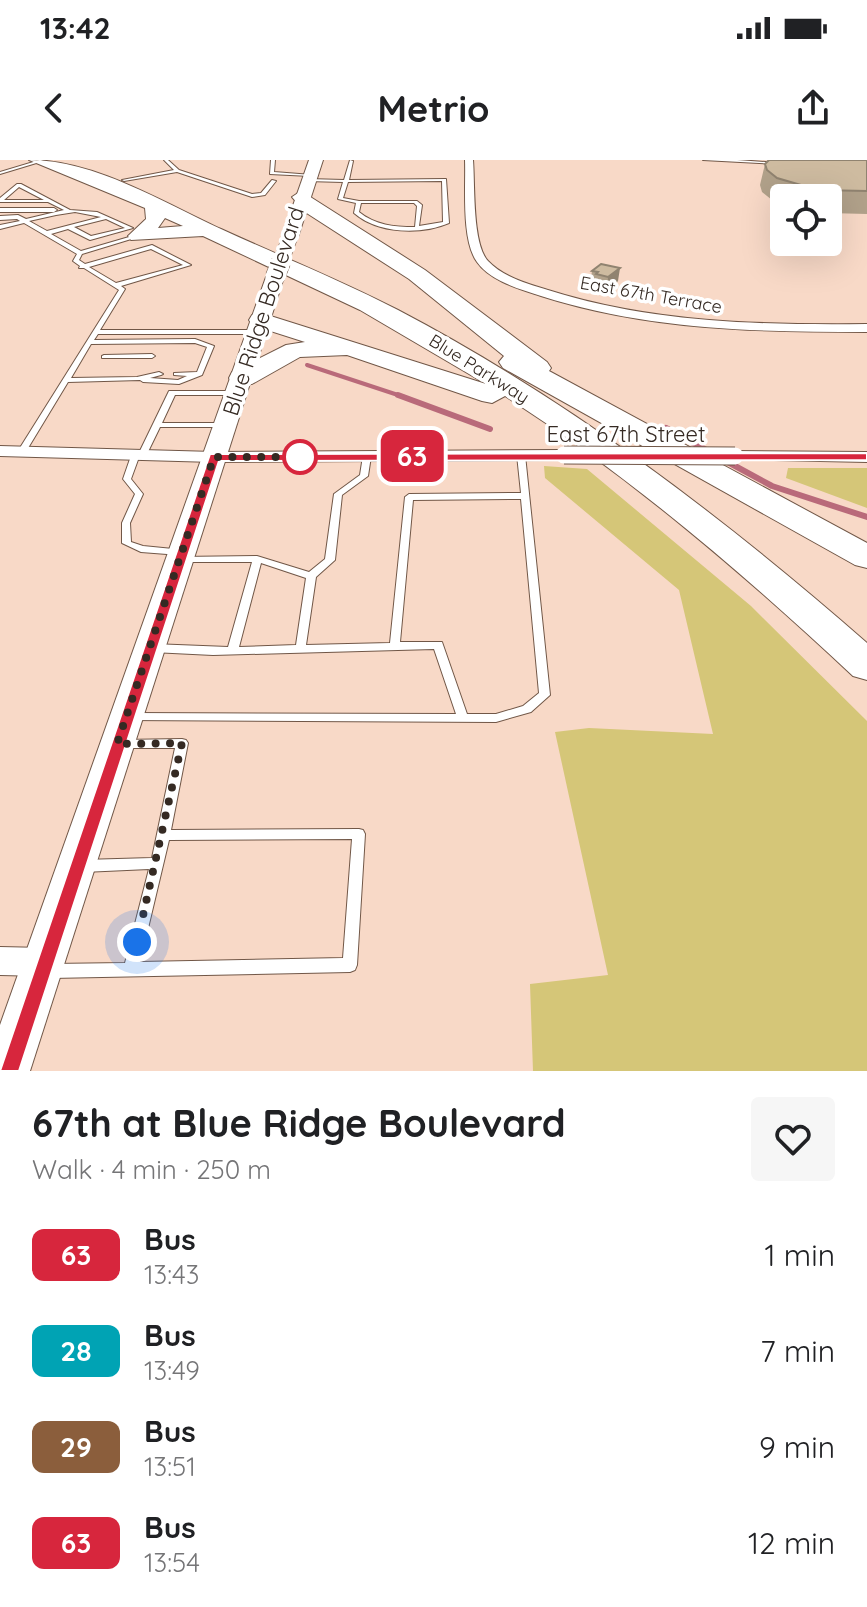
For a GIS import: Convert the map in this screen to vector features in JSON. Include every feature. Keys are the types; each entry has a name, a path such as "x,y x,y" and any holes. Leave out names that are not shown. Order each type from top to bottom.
{"highway":[{"name":"Blue Parkway","path":"39,160 210,232 409,326 515,389 746,556 867,666"},
{"name":"Blue Parkway","path":"79,160 415,310 867,557"},
{"path":"306,184 316,213 400,262 489,336 607,413"},
{"path":"138,236 156,220 154,207"},
{"path":"292,232 321,224 343,230"},
{"path":"138,236 178,230 210,232"},
{"path":"259,326 349,347 459,382 530,414 572,440 733,561 804,607"},
{"path":"239,386 295,350 349,347"}],"main road":[{"name":"Blue Ridge Boulevard","path":"6,1068 28,965 76,866 316,160"}],"street":[{"name":"East 67th Terrace","path":"469,160 477,253 484,264 521,286 681,322 723,327 867,328"},
{"name":"East 67th Street","path":"0,451 214,457 867,457"}],"lane":[{"path":"1,172 39,160"},
{"path":"166,160 177,171 252,196 263,194 274,181"},
{"path":"273,160 272,173 306,184 444,180 446,223 382,226 360,217 356,212 359,202"},
{"path":"705,160 788,164"},
{"path":"351,161 339,202 415,202 420,205 417,226"},
{"path":"124,180 177,171"},
{"path":"0,200 19,185 68,210"},
{"path":"0,200 50,201"},
{"path":"0,210 89,210 130,228 90,238 69,227"},
{"path":"0,227 68,210"},
{"path":"32,225 89,210"},
{"path":"0,218 18,217 80,253"},
{"path":"47,233 106,217"},
{"path":"22,451 122,289 81,267 76,261 80,253 138,236"},
{"path":"81,267 152,247 188,265 116,285"},
{"path":"96,332 259,326"},
{"path":"66,380 179,382 200,374 211,346 205,343 90,342"},
{"path":"90,380 112,342"},
{"path":"104,357 152,356"},
{"path":"137,379 159,374"},
{"path":"176,374 200,374"},
{"path":"239,386 197,397 172,393 127,479 139,494 126,523 127,543 141,549 181,556 257,559 311,576"},
{"path":"157,425 187,421 225,425"},
{"path":"122,730 496,718 527,709 545,695 521,455"},
{"path":"301,647 311,576 330,560 338,494 364,476 367,456"},
{"path":"395,645 409,497 525,496"},
{"path":"233,649 257,559"},
{"path":"150,648 438,645 463,718"},
{"path":"122,730 182,743 164,835 131,969"},
{"path":"28,965 131,969 350,965 359,834 164,835"},
{"path":"76,866 157,863"}],"shaded area":[{"path":"544,466 587,469 751,606 867,721 867,1071 533,1071 530,984 608,975 555,732 589,728 713,734 679,590 545,478"},
{"path":"788,468 867,468 867,508 786,478"}],"building":[{"path":"769,160 867,160 867,191 842,190 842,184 798,184 777,178 765,164"},
{"path":"601,264 620,268 608,277 592,271"}],"waterway":[{"path":"307,365 399,395"},
{"path":"399,395 404,397"},
{"path":"399,395 490,429"},
{"path":"666,428 706,450"},
{"path":"724,460 772,486 867,517"}],"bus line":[{"name":"63","path":"7,1071 214,457 867,457"}],"route":[{"path":"137,942 164,835 182,743 117,744 214,457 300,457"}]}
